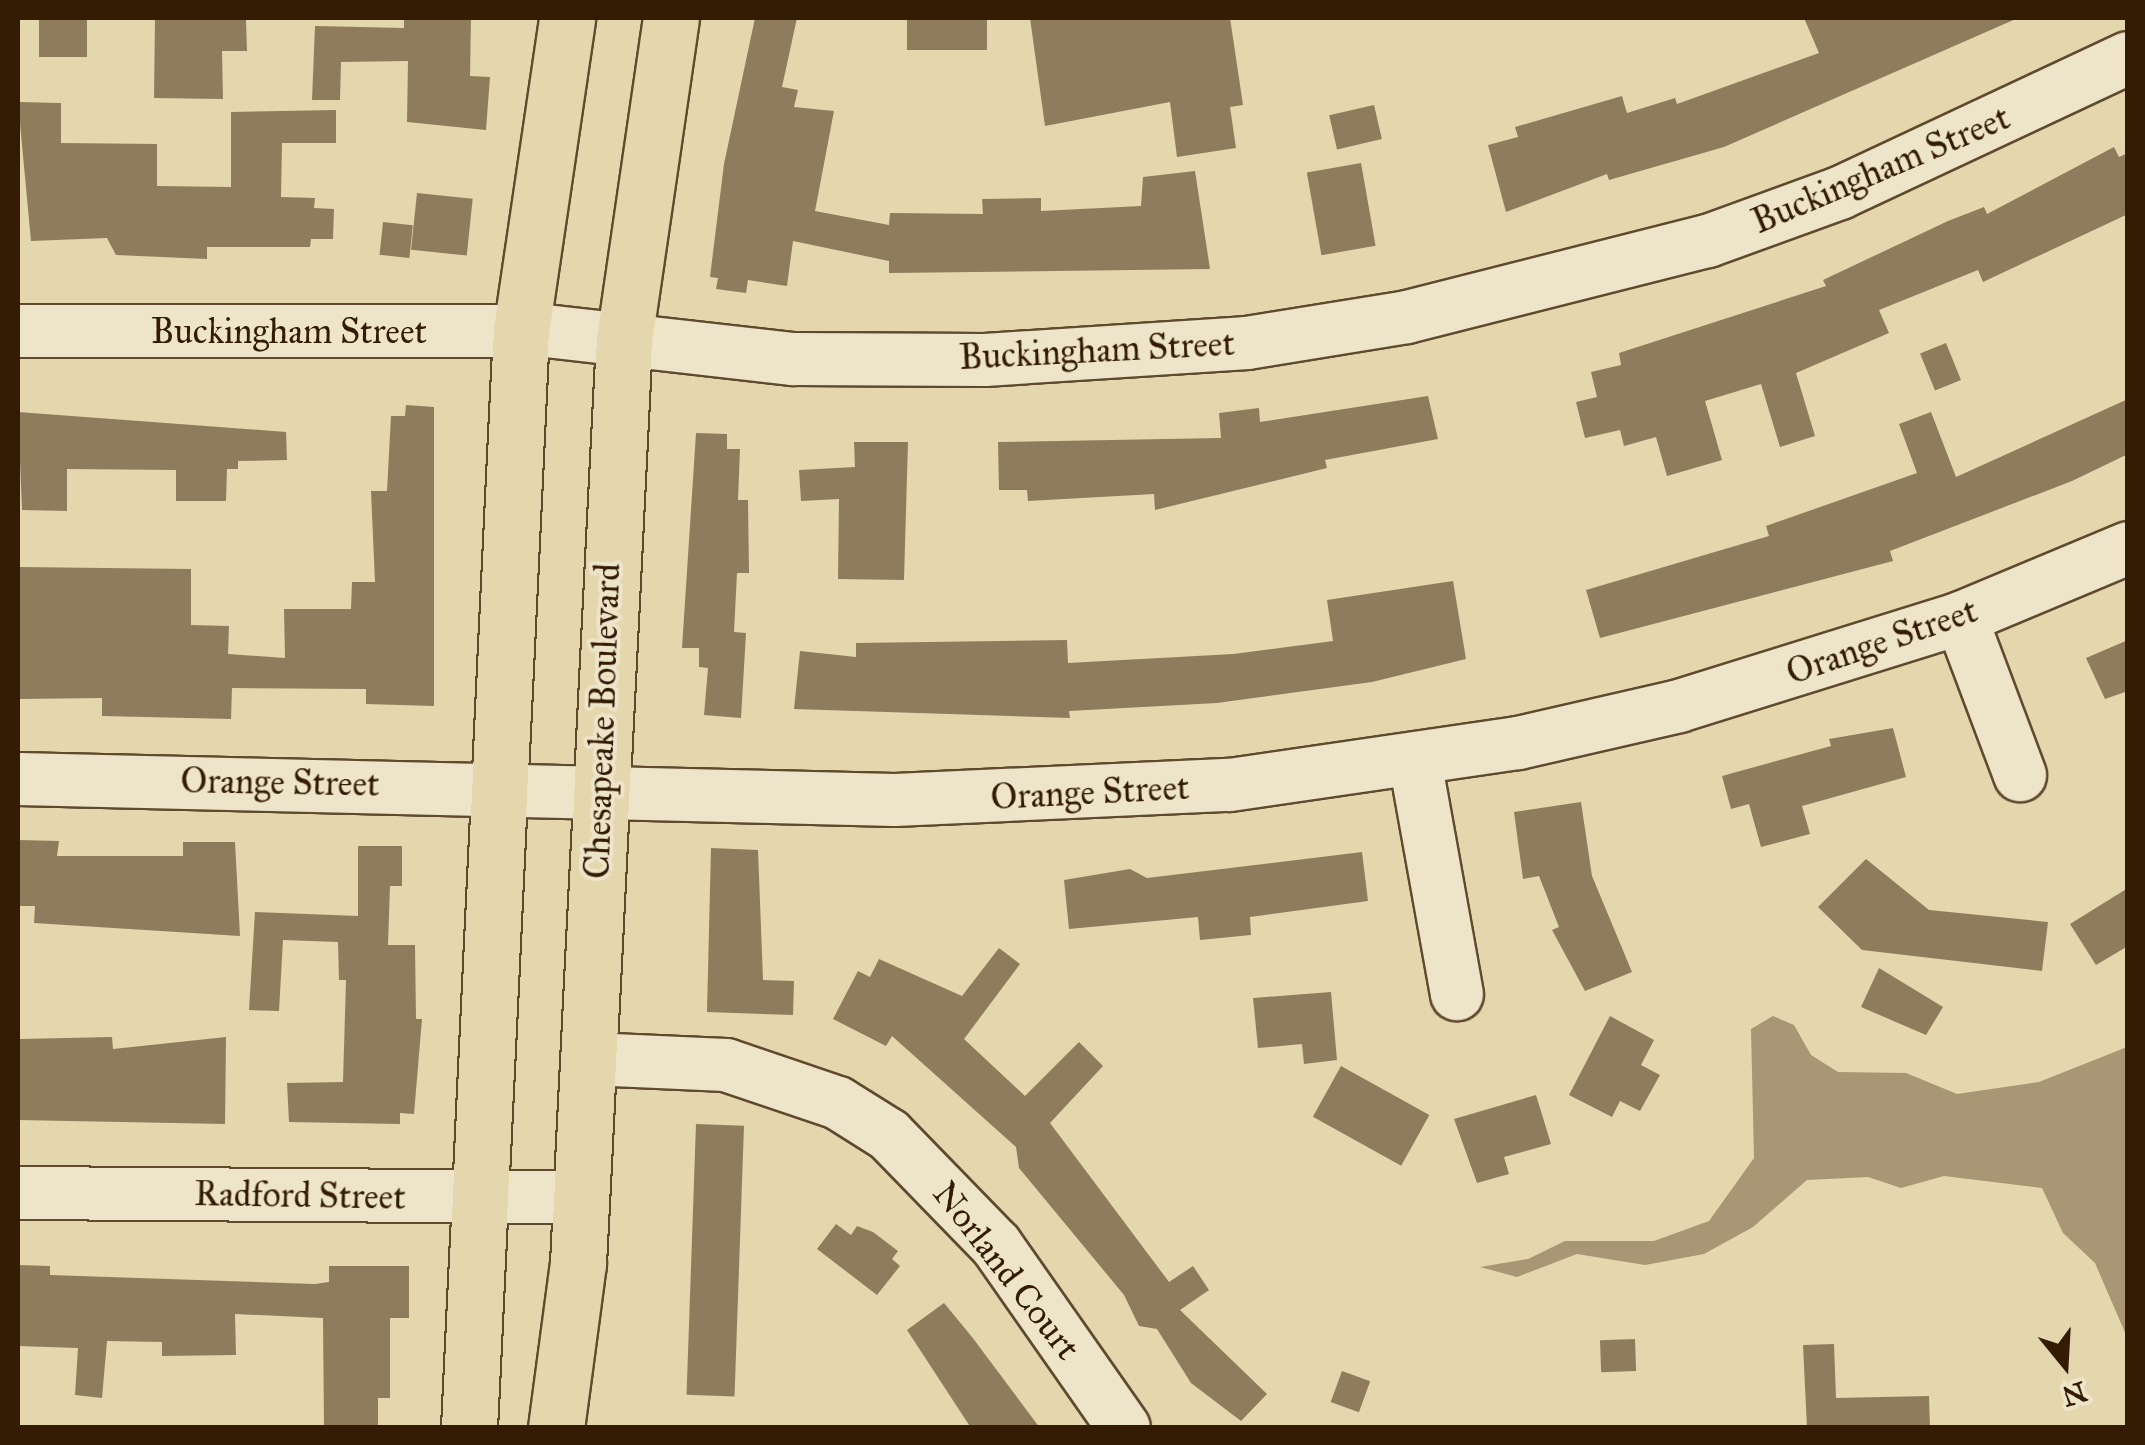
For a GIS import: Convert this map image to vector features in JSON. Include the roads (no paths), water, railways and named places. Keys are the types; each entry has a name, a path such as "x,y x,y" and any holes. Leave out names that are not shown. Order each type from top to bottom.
{"main road":[{"path":"469,1428 521,330 567,18"},
{"name":"Chesapeake Boulevard","path":"556,1428 582,1197 624,340 671,18"}],"street":[{"name":"Buckingham Street","path":"18,331 521,330 793,359 985,360 1177,350 1406,316 1708,241 1840,193 2128,58"},
{"name":"Orange Street","path":"18,779 1052,798 1415,761 1679,706 1960,618 2128,548"},
{"path":"1960,618 2020,775"},
{"path":"1415,761 1457,994"},
{"name":"Norland Court","path":"590,1059 726,1065 838,1103 889,1135 996,1245 1124,1428"},
{"name":"Radford Street","path":"18,1193 582,1197"}]}
